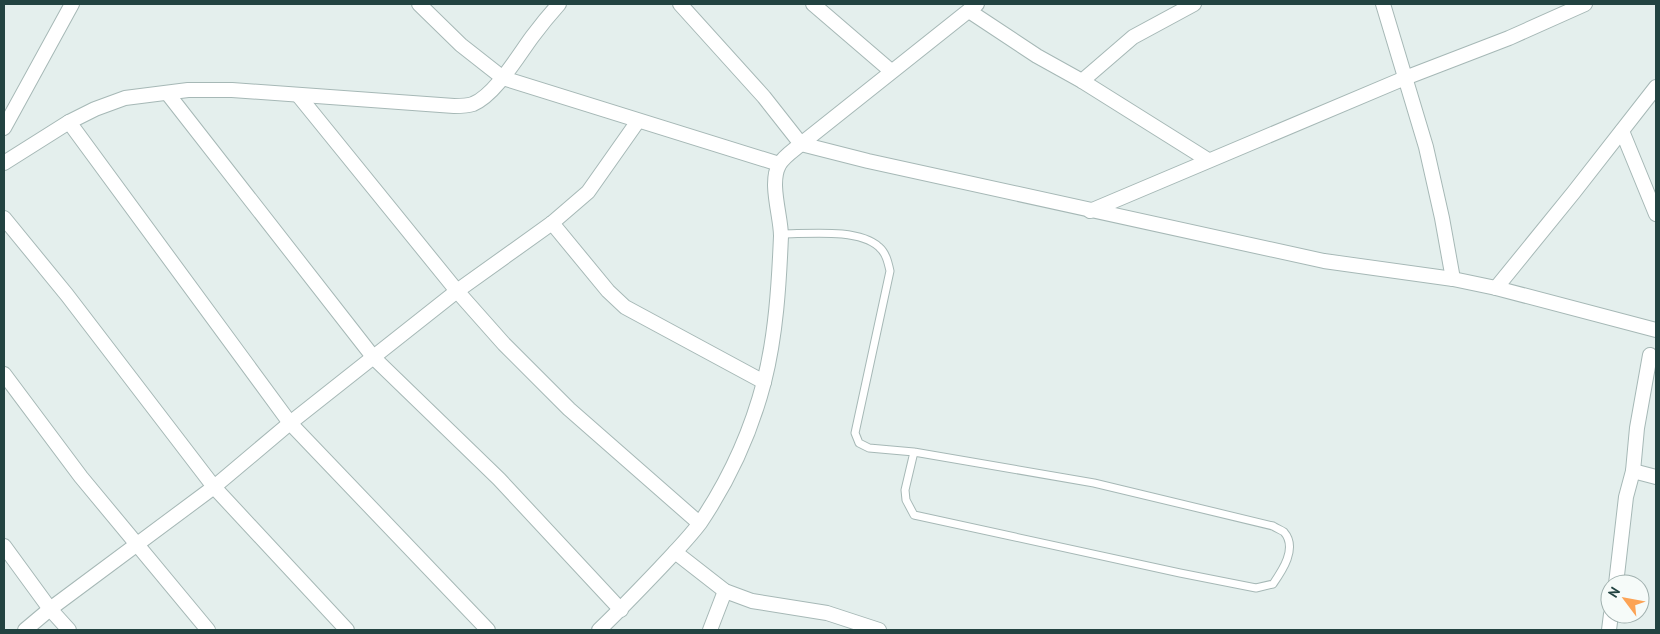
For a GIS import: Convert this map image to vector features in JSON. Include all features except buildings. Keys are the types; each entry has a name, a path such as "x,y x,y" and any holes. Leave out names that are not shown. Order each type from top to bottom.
{"street":[{"path":"4,128 72,4"},
{"path":"419,4 461,45 503,78 779,164"},
{"path":"4,163 69,122 95,109 125,98 188,90 232,90 465,106 484,97 503,78 548,16 560,4"},
{"path":"680,4 764,98 801,144 868,161 1324,261 1452,279 1496,288 1656,330"},
{"path":"812,4 892,71"},
{"path":"1082,81 1133,38 1194,4"},
{"path":"1383,4 1426,147 1442,218 1452,279"},
{"path":"1090,210 1405,78 1509,38 1585,4"},
{"path":"599,630 621,610 699,523 727,478 746,439 764,382 773,338 781,234 776,189 776,173 779,164 801,144 973,7 1037,56 1082,81 1208,160"},
{"path":"1496,288 1656,87"},
{"path":"168,94 374,358 499,479 621,610"},
{"path":"298,95 457,291 504,344 569,409 699,523"},
{"path":"25,630 50,609 214,487 457,291 552,224 588,192 638,121"},
{"path":"69,122 290,424 488,630"},
{"path":"1622,130 1656,214"},
{"path":"4,218 67,295 214,487 348,630"},
{"path":"552,224 608,291 625,307 764,382"},
{"path":"1617,574 1626,497 1633,471 1637,428 1650,355"},
{"path":"4,374 81,477 136,546 208,630"},
{"path":"1633,471 1656,476"},
{"path":"4,546 50,609 68,630"},
{"path":"675,552 726,591 752,601 827,613 879,630"},
{"path":"710,630 726,591"}],"lane":[{"path":"781,234 850,234 878,246 887,258 890,271 854,433 859,443 869,448 914,452 1094,483 1273,526 1284,533 1289,545 1286,565 1272,584 1256,588 914,515 906,500 905,490 914,452"}]}
